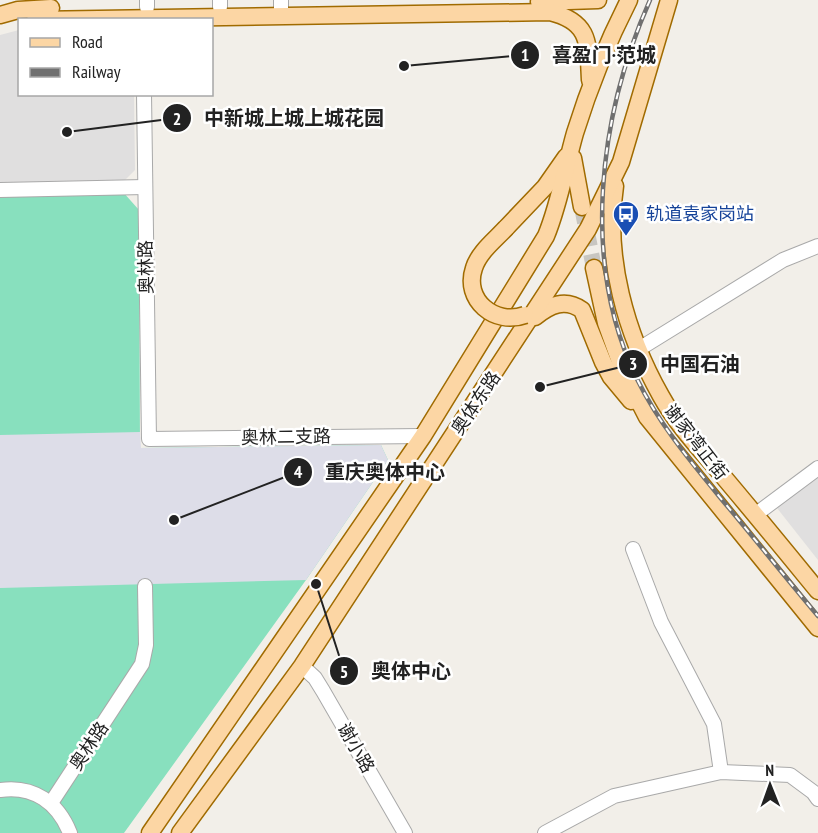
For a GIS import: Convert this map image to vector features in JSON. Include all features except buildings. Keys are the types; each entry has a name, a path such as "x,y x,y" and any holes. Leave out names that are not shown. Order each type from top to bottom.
{"main road":[{"path":"0,15 44,8 154,11 598,0"},
{"name":"奥体东路","path":"150,833 423,436 546,236 557,210 572,149 591,88 628,0"},
{"path":"526,319 540,303 588,229 621,162 669,0"},
{"path":"128,18 154,11 220,4 281,8 550,12 573,20 586,37 591,88"},
{"path":"0,26 18,22"},
{"path":"572,149 582,207"},
{"path":"572,149 545,187 474,265 472,288 480,305 491,313 512,318 526,319 552,305 569,304 582,310 611,377 647,417"},
{"name":"谢家湾正街","path":"621,162 613,201 613,248 622,300 639,349 661,397 676,419 818,591"},
{"name":"谢家湾正街","path":"594,268 606,323 623,370 647,417 818,628"},
{"name":"奥体东路","path":"180,833 302,666 526,319"}],"street":[{"name":"奥林路","path":"144,96 149,438"},
{"path":"0,190 145,187"},
{"path":"639,349 783,260 818,246"},
{"name":"奥林二支路","path":"149,438 423,436"},
{"path":"755,514 818,468"},
{"path":"633,549 661,622 714,724 721,772"},
{"name":"奥林路","path":"51,803 142,664 146,645 145,586"},
{"name":"谢小路","path":"302,666 315,678 405,833"},
{"path":"545,833 614,796 721,772 790,775 813,792 818,799"},
{"path":"0,790 14,788 34,792 51,803 64,818 70,833"}],"shaded area":[{"path":"18,30 18,96 134,96 135,170 124,181 0,184 0,35"},
{"path":"140,432 141,448 381,445 388,460 306,580 0,588 0,435"},
{"path":"818,477 818,560 777,508"}],"green space":[{"path":"123,192 139,210 140,448 381,445 388,460 306,580 124,833 0,833 0,194"}],"tunnel":[{"path":"582,207 594,268"}],"railway":[{"path":"650,0 632,45 618,91 608,140 603,189 603,238 608,287 619,334 637,379 665,427 699,472 818,616"}],"place":[{"name":"喜盈门·范城","path":"404,66"},
{"name":"中新城上城上城花园","path":"67,132"},
{"name":"轨道袁家岗站","path":"626,237"},
{"name":"中国石油","path":"540,387"},
{"name":"重庆奥体中心","path":"174,520"},
{"name":"奥体中心","path":"316,584"}]}
